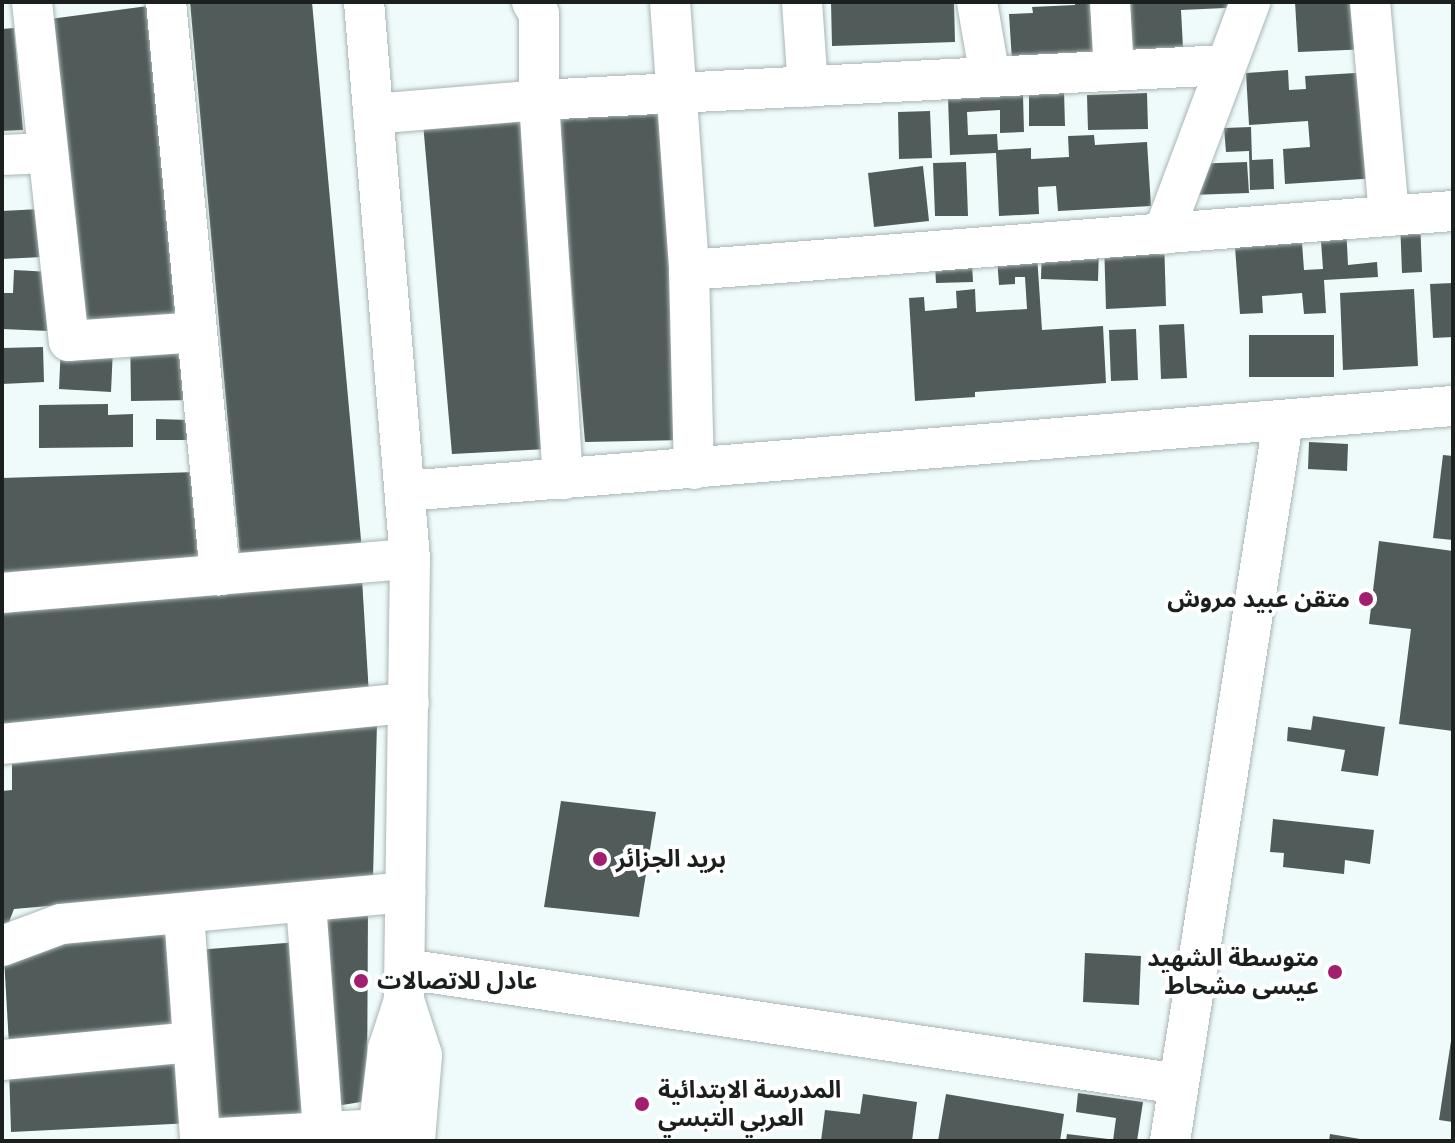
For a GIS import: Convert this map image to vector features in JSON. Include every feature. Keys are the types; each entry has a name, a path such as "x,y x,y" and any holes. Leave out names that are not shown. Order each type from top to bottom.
{"street":[{"path":"32,2 69,341 197,332"},
{"path":"166,2 220,575"},
{"path":"184,914 200,1140 323,1132 391,1137 422,1055 405,984 410,559 364,2"},
{"path":"532,2 539,14 539,100 563,479"},
{"path":"670,2 689,270 694,469"},
{"path":"802,2 808,87"},
{"path":"977,2 990,77"},
{"path":"1110,2 1114,71"},
{"path":"1163,234 1250,2"},
{"path":"1370,2 1389,216"},
{"path":"373,114 539,100 1224,65"},
{"path":"2,155 47,153"},
{"path":"689,270 1453,211"},
{"path":"405,491 1453,406"},
{"path":"1170,1141 1283,422"},
{"path":"2,593 410,559"},
{"path":"2,744 409,703"},
{"path":"2,946 61,924 306,904 406,892"},
{"path":"306,904 323,1132"},
{"path":"405,984 1179,1084"},
{"path":"2,1060 192,1042"}],"building":[{"path":"190,2 312,2 362,551 240,556"},
{"path":"831,2 954,2 955,42 832,46"},
{"path":"1075,2 1108,2 1111,55 1012,61 1009,14 1033,13 1032,7 1075,5"},
{"path":"1123,2 1247,2 1247,7 1181,10 1183,48 1125,50"},
{"path":"1295,2 1367,2 1370,49 1298,52"},
{"path":"148,6 177,316 79,326 50,19"},
{"path":"14,28 23,130 2,131 2,29"},
{"path":"1288,70 1289,90 1306,89 1305,76 1372,72 1378,178 1285,184 1283,149 1310,147 1308,121 1249,125 1246,73"},
{"path":"1029,91 1064,91 1065,126 1029,126"},
{"path":"1147,93 1148,129 1088,130 1087,95"},
{"path":"1023,95 1024,132 1000,133 1000,110 967,112 968,135 997,134 998,150 1031,148 1031,159 1069,157 1068,136 1094,135 1095,145 1147,142 1151,206 1058,211 1056,186 1038,187 1039,214 999,216 996,153 950,155 948,98"},
{"path":"664,106 684,440 585,442 557,119"},
{"path":"930,111 932,158 899,159 898,112"},
{"path":"521,116 547,449 452,454 423,123"},
{"path":"1251,127 1252,160 1273,159 1274,189 1250,190 1249,151 1226,152 1224,128"},
{"path":"966,162 968,216 935,216 933,163"},
{"path":"1247,162 1249,193 1190,195 1189,164"},
{"path":"923,166 929,221 874,227 868,173"},
{"path":"40,209 42,257 2,259 2,211"},
{"path":"1420,219 1422,272 1402,273 1400,220"},
{"path":"1346,225 1348,265 1377,262 1378,277 1324,280 1326,313 1304,314 1302,293 1262,296 1263,313 1240,314 1234,234 1301,229 1304,270 1323,269 1320,227"},
{"path":"1164,238 1166,306 1106,309 1104,241"},
{"path":"971,244 973,282 936,283 934,245"},
{"path":"1042,245 1099,247 1098,281 1041,279"},
{"path":"1037,255 1042,330 1103,326 1106,383 975,392 975,397 915,401 909,298 924,297 925,311 957,308 956,291 975,289 976,312 1027,309 1025,277 1015,277 1015,284 999,285 997,258"},
{"path":"14,270 51,272 49,331 2,329 3,293 13,293"},
{"path":"1453,283 1453,337 1433,338 1430,284"},
{"path":"1414,289 1418,366 1343,370 1340,293"},
{"path":"194,324 195,400 131,401 130,325"},
{"path":"1184,324 1187,378 1161,379 1159,325"},
{"path":"1136,329 1138,380 1111,381 1109,330"},
{"path":"1249,335 1334,335 1334,377 1249,377"},
{"path":"61,345 113,348 111,392 59,389"},
{"path":"43,347 44,382 2,384 2,348"},
{"path":"108,404 108,415 133,414 133,447 39,448 39,405"},
{"path":"156,419 189,420 188,440 156,440"},
{"path":"1309,442 1348,444 1347,471 1308,469"},
{"path":"1443,455 1453,456 1453,540 1433,538"},
{"path":"196,472 201,570 2,574 2,478"},
{"path":"1379,541 1453,551 1453,731 1399,724 1411,629 1369,624"},
{"path":"362,579 369,695 2,728 2,606"},
{"path":"1313,716 1385,727 1378,776 1341,771 1345,750 1287,741 1288,727 1311,730"},
{"path":"377,723 373,878 14,909 2,940 2,791 12,790 12,764"},
{"name":"بريد الجزائر","path":"561,801 656,812 639,917 544,907"},
{"path":"1273,819 1374,830 1370,864 1345,860 1344,874 1283,867 1284,853 1270,852"},
{"path":"368,904 367,1101 336,1106 316,907"},
{"path":"176,933 182,1035 9,1045 4,957 43,943"},
{"path":"298,942 311,1113 211,1119 197,950"},
{"path":"1085,953 1141,956 1139,1005 1083,1002"},
{"path":"1453,1041 1453,1122 1439,1120"},
{"path":"184,1048 192,1123 11,1132 9,1066"},
{"path":"1078,1093 1143,1102 1137,1141 1113,1141 1116,1118 1076,1112"},
{"path":"863,1094 917,1102 912,1141 821,1141 825,1110 860,1114"},
{"path":"946,1094 1064,1114 1060,1141 938,1141"},
{"path":"1067,1134 1108,1139 1108,1141 1066,1141"},
{"path":"1330,1134 1360,1139 1329,1141"}],"place":[{"name":"متقن عبيد مروش","path":"1366,599"},
{"name":"بريد الجزائر","path":"600,859"},
{"name":"متوسطة الشهيد عيسى مشحاط","path":"1335,972"},
{"name":"عادل للاتصالات","path":"361,981"},
{"name":"المدرسة الابتدائية العربي التبسي","path":"642,1104"}]}
